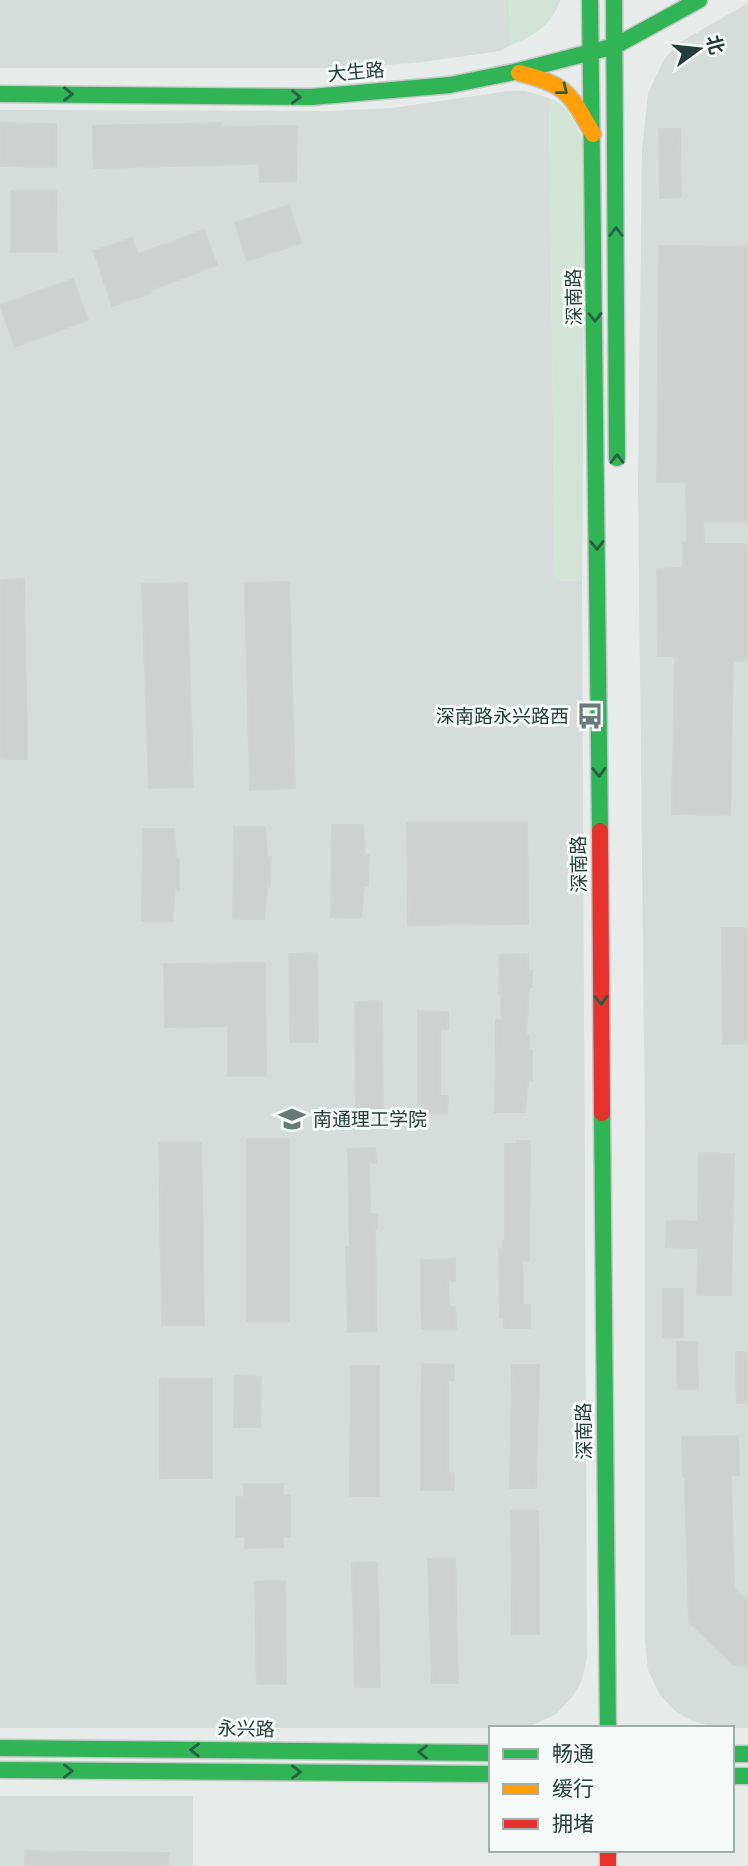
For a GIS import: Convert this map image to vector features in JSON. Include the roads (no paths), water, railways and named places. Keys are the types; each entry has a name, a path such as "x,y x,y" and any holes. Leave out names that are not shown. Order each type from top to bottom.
{"main road":[{"name":"深南路","path":"590,0 584,36 591,53 593,134 608,1726"},
{"path":"614,0 620,23 615,46 617,478"},
{"path":"646,10 668,0"},
{"name":"大生路","path":"0,94 311,97 450,85 615,46 699,0"},
{"path":"584,36 620,23"},
{"path":"514,72 551,81 573,98 593,134"},
{"name":"大生路","path":"269,80 309,81"},
{"name":"深南路","path":"619,1215 621,1726"},
{"name":"永兴路","path":"0,1748 489,1753"},
{"path":"0,1770 489,1774"}],"place":[{"name":"深南路永兴路西","path":"590,716"},
{"name":"南通理工学院","path":"292,1119"}]}
